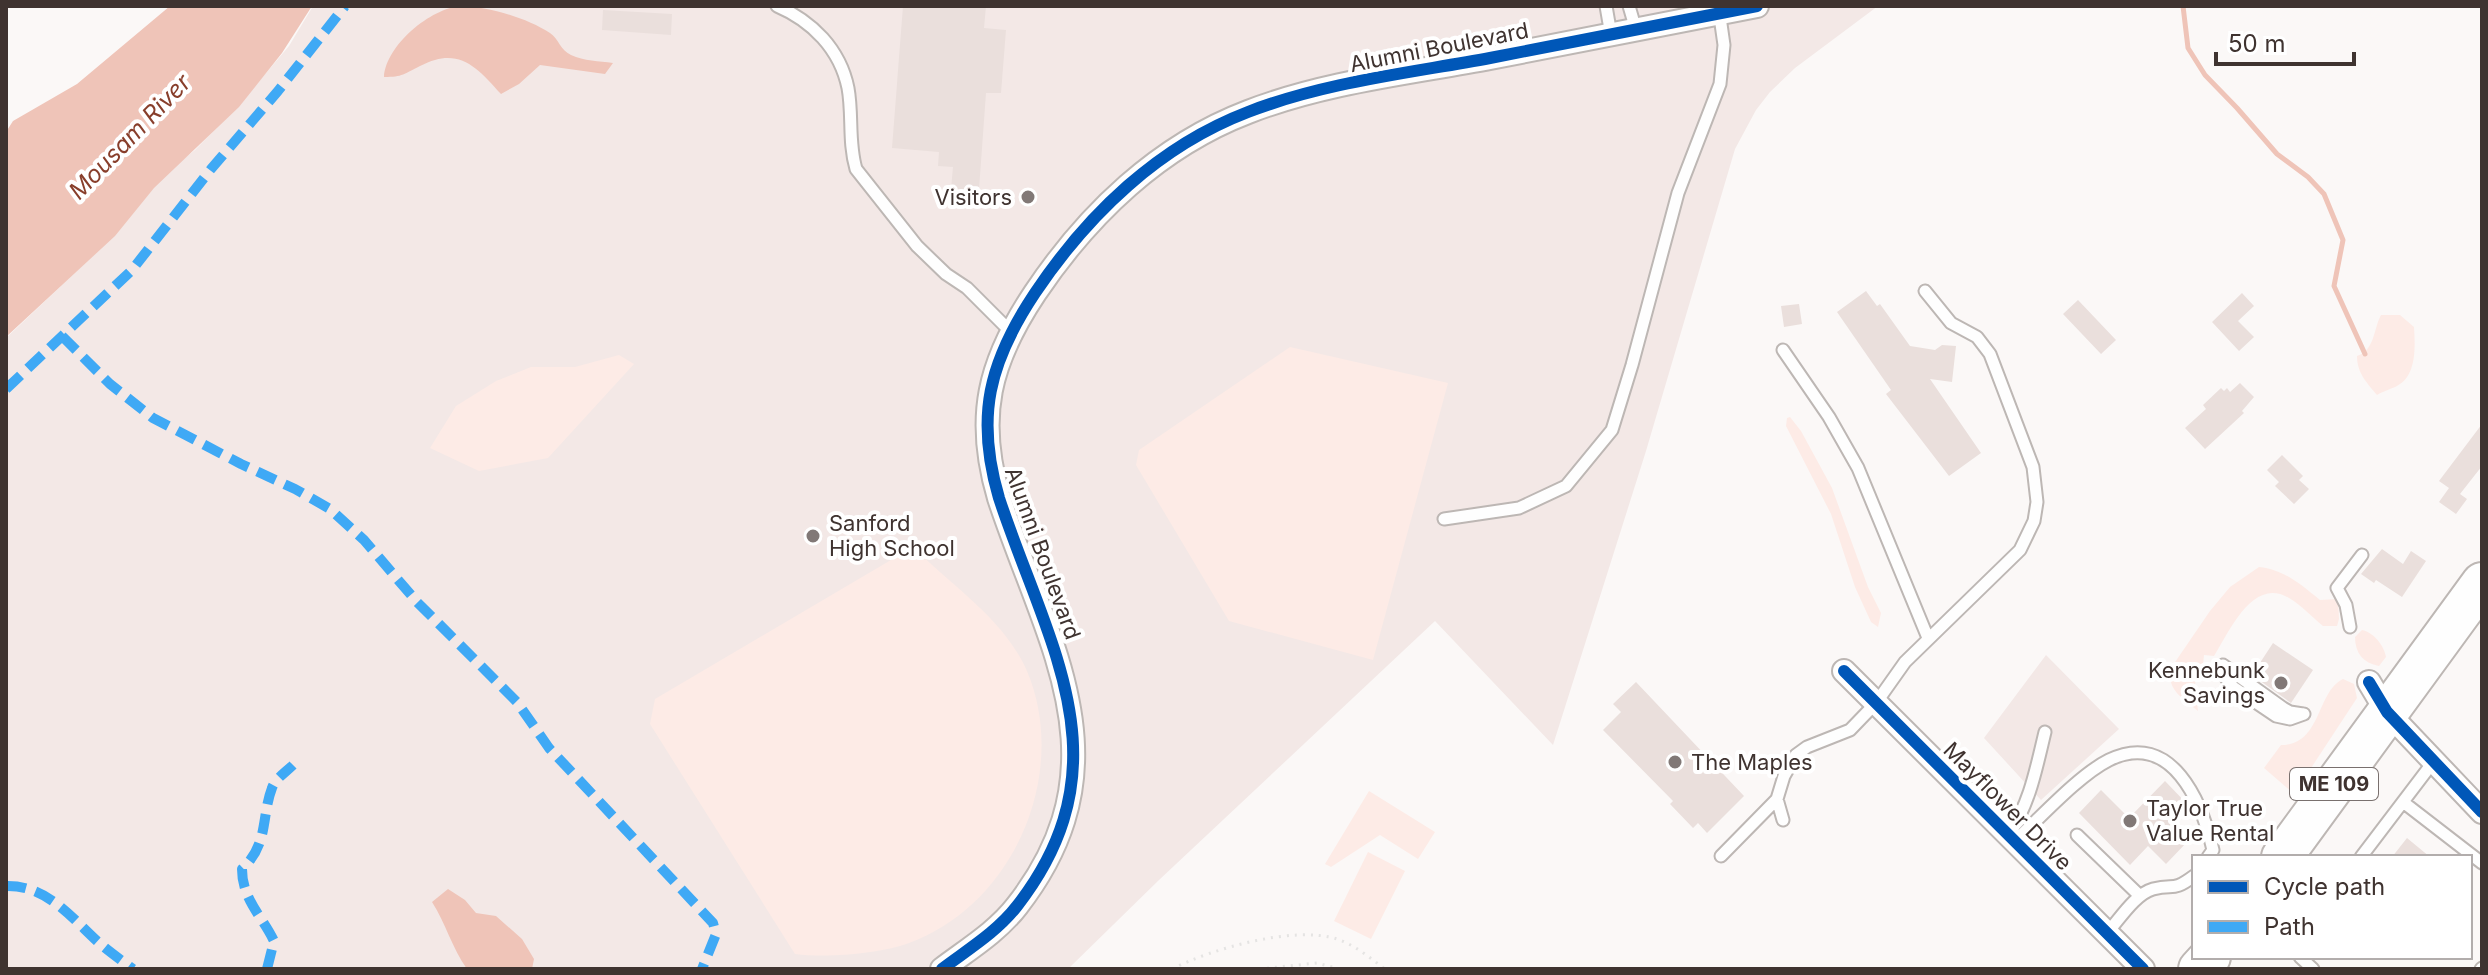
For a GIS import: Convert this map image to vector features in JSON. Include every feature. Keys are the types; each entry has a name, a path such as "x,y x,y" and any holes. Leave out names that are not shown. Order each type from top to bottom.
{"highway":[{"name":"ME 109","path":"2283,855 2378,697 2482,583"}],"street":[{"name":"Alumni Boulevard","path":"942,969 999,925 1016,907 1035,878 1061,823 1072,772 1074,744 1071,709 1058,656 991,472 987,451 989,397 1012,333 1050,271 1095,216 1152,166 1228,120 1251,111 1333,87 1611,35 1719,10 1757,6"},
{"name":"Mayflower Drive","path":"1844,671 2143,969"},
{"path":"2378,697 2482,812"}],"lane":[{"path":"777,6 791,12 825,38 839,64 848,87 852,155 856,169 917,246 946,274 967,288 1012,333"},
{"path":"1606,6 1611,35"},
{"path":"1629,6 1636,30"},
{"path":"1444,519 1519,508 1566,486 1612,430 1678,193 1720,84 1724,45 1719,10"},
{"path":"1721,856 1777,799 1784,776 1796,755 1807,747 1850,730 1876,703 1905,662 2020,550 2034,521 2037,502 2033,467 1990,354 1977,337 1951,323 1925,291"},
{"path":"1783,350 1829,417 1858,468 1928,638"},
{"path":"2350,627 2346,605 2337,588 2362,555"},
{"path":"2223,665 2226,678 2233,687 2276,716 2290,719 2304,714"},
{"path":"2012,838 2032,791 2045,732"},
{"path":"2012,838 2099,765 2124,753 2139,754 2156,757 2180,773 2198,799 2211,854"},
{"path":"2363,855 2434,761"},
{"path":"1777,799 1783,820"},
{"path":"2403,802 2472,855"},
{"path":"2077,835 2140,896"},
{"path":"2107,933 2140,896 2152,889 2178,888 2192,878"}],"path":[{"path":"1172,969 1214,951 1304,936 1337,939 1385,969"},
{"path":"1259,969 1317,963 1340,969"}],"shaded area":[{"name":"Sanford High School","path":"313,6 1878,6 1795,68 1770,92 1756,110 1735,149 1646,451 1553,745 1435,621 1068,969 6,969 6,338 95,254 152,184 195,150 238,106 289,46"},
{"path":"2381,315 2400,315 2414,327 2414,350 2406,379 2377,395 2361,373 2357,356 2370,344"},
{"path":"1290,347 1448,383 1373,660 1229,621 1136,465 1139,450"},
{"path":"619,355 634,364 548,458 479,471 430,448 456,406 496,381 531,367 575,367"},
{"path":"1790,417 1832,488 1868,587 1881,613 1878,627 1871,622 1855,587 1831,514 1786,426"},
{"path":"913,547 991,619 1005,635 1027,671 1039,710 1041,751 1036,792 1024,831 1004,867 978,899 946,925 909,943 883,950 837,955 795,954 650,724 655,699"},
{"path":"2259,567 2299,583 2320,600 2338,599 2337,626 2323,626 2289,598 2276,593 2264,594 2253,600 2235,621 2214,656 2204,655 2203,665 2196,666 2198,711 2173,688 2171,668 2230,587"},
{"path":"2362,630 2374,636 2383,648 2386,657 2379,666 2364,660 2356,648 2355,637"},
{"path":"2046,655 2119,729 2041,800 1984,738"},
{"path":"2343,679 2354,684 2357,698 2294,794 2264,768 2281,745 2294,743 2312,728 2328,695"},
{"path":"1369,791 1435,832 1418,859 1380,835 1331,867 1325,864"},
{"path":"1368,852 1405,871 1371,939 1334,921"}],"water":[{"name":"Mousam River","path":"170,6 312,6 282,53 239,107 154,188 115,236 6,337 6,132 13,121 77,84"},
{"path":"461,6 483,8 519,18 550,33 571,55 613,63 605,74 540,65 519,84 501,94 474,68 456,59 433,60 403,74 384,77 393,53 412,30 437,13"},
{"path":"448,889 465,900 476,913 496,916 522,939 534,959 532,969 467,969 432,902"}],"building":[{"path":"903,6 986,6 984,28 1006,30 1001,93 986,93 978,203 950,200 953,167 938,166 939,152 892,148"},
{"path":"603,10 672,14 671,35 602,30"},
{"path":"1866,291 1877,306 1880,304 1910,346 1935,350 1942,345 1956,346 1952,382 1930,379 1981,453 1949,476 1886,394 1891,390 1837,312"},
{"path":"2242,293 2254,306 2238,321 2254,337 2239,351 2212,322"},
{"path":"2078,300 2116,340 2101,354 2063,314"},
{"path":"1799,304 1802,324 1784,327 1781,306"},
{"path":"2240,383 2254,397 2242,411 2244,413 2205,449 2185,428 2206,409 2203,405 2221,388 2224,391 2227,388 2230,392"},
{"path":"2482,424 2482,466 2460,494 2467,499 2456,514 2439,502 2449,488 2439,481"},
{"path":"2282,455 2303,476 2299,480 2309,489 2294,504 2275,486 2279,482 2267,470"},
{"path":"2382,549 2403,564 2411,551 2426,561 2402,597 2361,574"},
{"name":"Kennebunk Savings","path":"2273,643 2313,670 2291,703 2252,675"},
{"name":"The Maples","path":"1636,682 1744,796 1707,833 1698,823 1693,828 1670,804 1673,801 1603,730 1621,712 1613,704"},
{"name":"Taylor True Value Rental","path":"2165,781 2189,806 2171,824 2188,841 2166,864 2148,846 2130,865 2079,813 2101,790 2129,818"},
{"path":"2407,838 2428,855 2394,855"}],"waterway":[{"path":"2183,6 2188,48 2205,75 2277,154 2308,177 2324,194 2343,240 2334,286 2365,354"}],"marked path":[{"path":"6,389 132,270 345,6"},
{"path":"62,336 110,384 153,418 330,509 364,540 417,602 517,702 549,748 713,923 716,934 702,969"},
{"path":"267,969 274,941 249,898 242,869 257,850 273,785 293,765"},
{"path":"6,886 20,887 45,896 133,969"}],"cycle path":[{"path":"942,969 991,932 1017,906 1050,853 1068,802 1073,752 1068,703 1055,653 999,498 988,442 988,416 997,367 1019,318 1078,236 1155,163 1215,126 1277,102 1368,79 1757,6"},
{"path":"1844,671 2143,969"},
{"path":"2369,682 2387,712 2482,812"}],"place":[{"name":"Visitors","path":"1028,197"},
{"name":"Sanford High School","path":"813,536"},
{"name":"Kennebunk Savings","path":"2281,683"},
{"name":"The Maples","path":"1675,762"},
{"name":"Taylor True Value Rental","path":"2130,821"}]}
